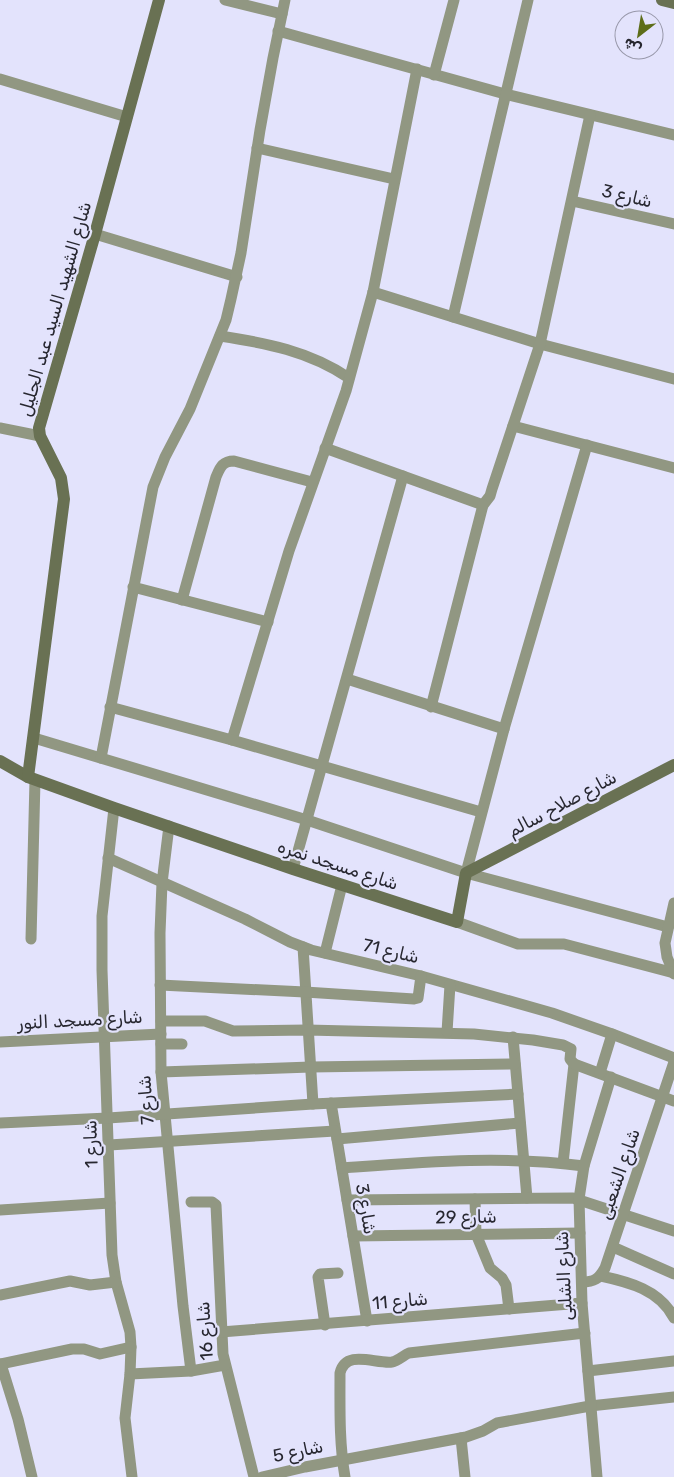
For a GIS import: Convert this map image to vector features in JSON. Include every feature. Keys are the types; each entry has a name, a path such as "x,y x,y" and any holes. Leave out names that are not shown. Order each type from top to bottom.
{"street":[{"name":"شارع الشهيد السيد عبد الجليل","path":"32,779 34,738 64,499 61,478 40,436 39,428 95,234 159,0"},
{"path":"225,0 282,14"},
{"path":"101,758 150,502 158,472 190,409 220,336 237,278 257,148 278,31 286,0"},
{"path":"434,74 454,0"},
{"path":"453,317 504,94 528,0"},
{"path":"662,0 674,3"},
{"path":"278,31 504,94 674,135"},
{"path":"232,740 288,551 342,403 349,378 372,292 417,69"},
{"path":"0,79 127,117"},
{"path":"431,707 483,505 490,496 540,344 590,115"},
{"path":"257,148 394,179"},
{"name":"شارع 3","path":"572,201 674,224"},
{"path":"95,234 237,278"},
{"path":"372,292 540,344 674,379"},
{"path":"220,336 280,346 299,352 333,367 349,378"},
{"path":"513,426 674,468"},
{"path":"0,428 40,436"},
{"path":"457,922 466,873 481,812 587,445"},
{"path":"325,448 483,505"},
{"path":"182,600 216,478 222,464 227,461 234,461 312,482"},
{"path":"293,869 403,476"},
{"path":"133,588 268,622"},
{"path":"347,679 504,729"},
{"path":"110,707 481,812"},
{"path":"34,738 307,820 466,873 668,927"},
{"name":"شارع مسجد نمره","path":"0,761 32,779 114,808 518,944 564,944 674,973"},
{"name":"شارع صلاح سالم","path":"466,873 674,765"},
{"path":"31,938 32,779"},
{"name":"شارع 1","path":"114,808 102,916 102,970 112,1255 116,1282 126,1314 131,1347 125,1418 132,1477"},
{"name":"شارع 7","path":"169,826 162,883 161,1072 182,1306 191,1371"},
{"name":"شارع 71","path":"108,858 303,947 421,976 552,1013 674,1058"},
{"path":"325,953 342,884"},
{"path":"674,903 668,927 670,944 667,958 674,973"},
{"path":"303,947 313,1104"},
{"path":"160,986 417,999 421,976"},
{"path":"447,1032 450,985"},
{"path":"161,1021 205,1021 232,1031 447,1032 513,1037 567,1046 571,1049 570,1060 574,1064 669,1099"},
{"path":"600,1073 612,1034"},
{"name":"شارع مسجد النور","path":"0,1042 105,1037 161,1039 182,1044"},
{"path":"513,1037 527,1198"},
{"name":"شارع الشعبى","path":"601,1276 669,1099 674,1062"},
{"path":"161,1072 311,1067 515,1064"},
{"path":"563,1164 574,1064"},
{"name":"شارع الشلبى","path":"597,1477 582,1303 579,1199 584,1166 611,1077"},
{"path":"0,1123 518,1094"},
{"name":"شارع 3","path":"331,1103 367,1321"},
{"path":"108,1145 336,1135 520,1123"},
{"path":"342,1168 437,1162 524,1160 584,1166"},
{"path":"475,1199 476,1234 490,1268 502,1278 506,1285 509,1309"},
{"path":"347,1200 579,1199 674,1231"},
{"name":"شارع 16","path":"191,1202 212,1202 216,1205 221,1332 225,1365 254,1477"},
{"path":"0,1210 110,1203"},
{"name":"شارع 29","path":"353,1236 580,1233"},
{"path":"613,1248 674,1274"},
{"path":"325,1325 318,1277 320,1274 338,1273"},
{"path":"582,1282 592,1282 601,1276 622,1280 651,1293 670,1310 674,1318"},
{"path":"0,1295 70,1281 90,1285 116,1282"},
{"name":"شارع 11","path":"221,1332 582,1303"},
{"path":"345,1477 342,1460 340,1420 340,1373 342,1366 348,1360 361,1359 394,1362 409,1352 585,1333"},
{"path":"32,1477 18,1419 1,1364 72,1349 84,1349 100,1354 131,1347"},
{"path":"588,1371 674,1361"},
{"path":"130,1374 191,1371 225,1365"},
{"name":"شارع 5","path":"262,1477 461,1438 497,1424 590,1406 674,1397"},
{"path":"461,1438 465,1477"}]}
